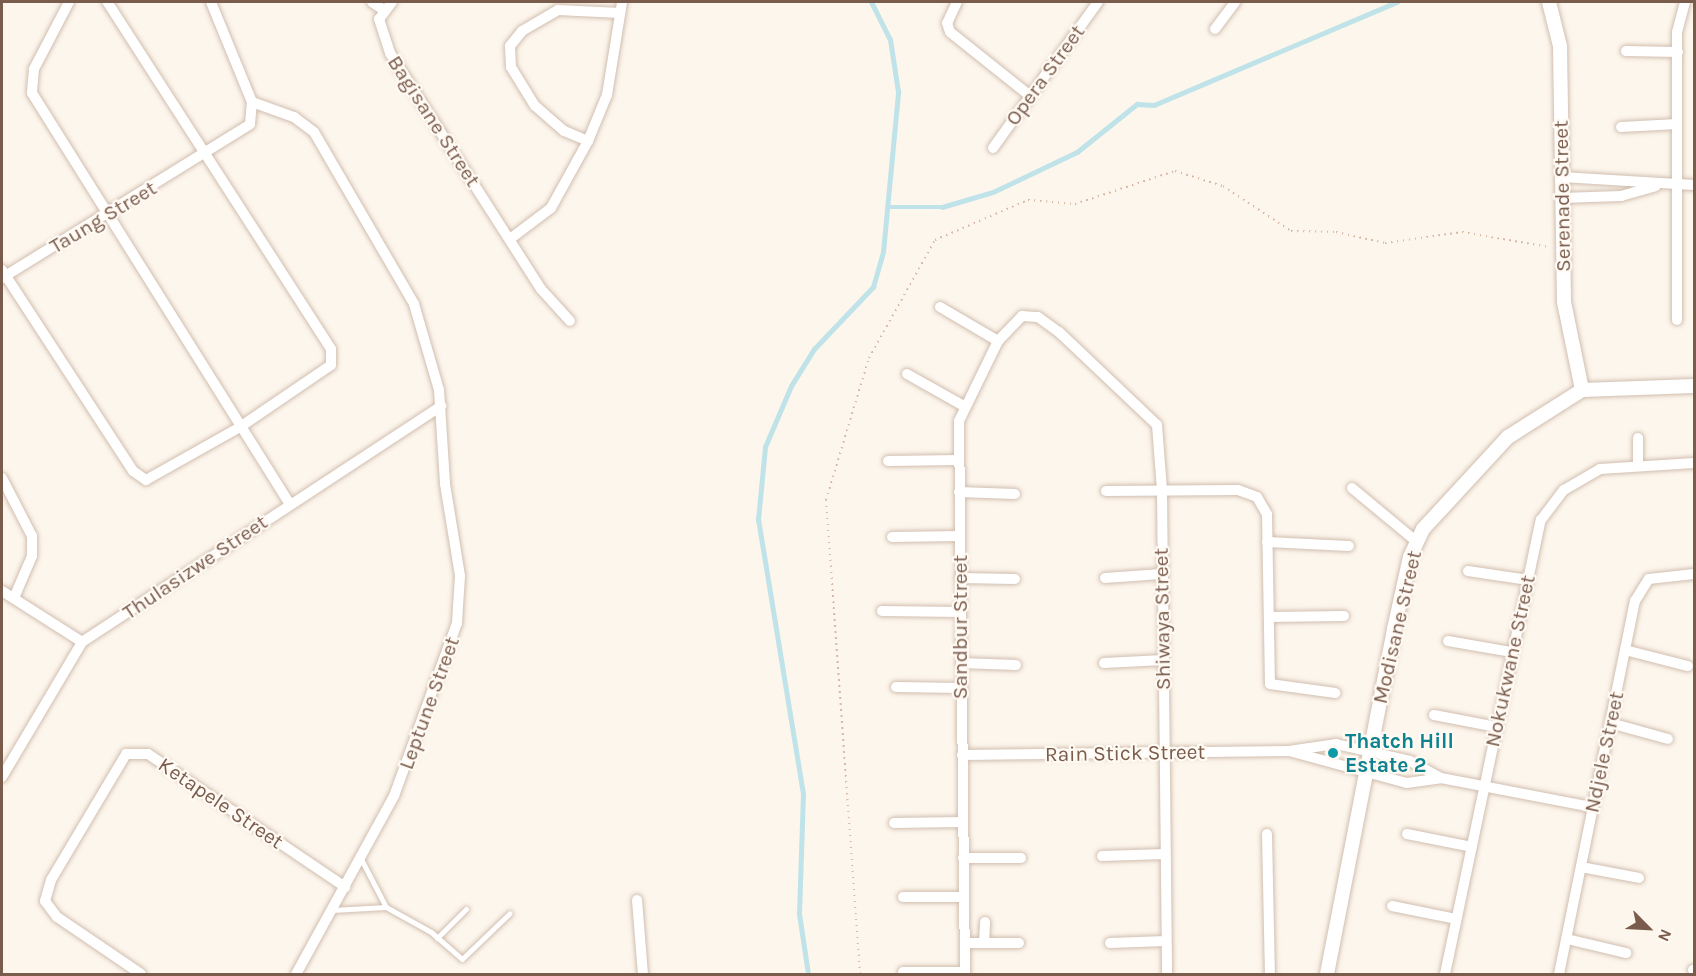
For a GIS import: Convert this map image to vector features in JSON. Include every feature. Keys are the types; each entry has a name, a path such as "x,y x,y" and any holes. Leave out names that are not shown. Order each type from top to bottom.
{"street":[{"path":"69,2 34,69 32,93 290,504"},
{"path":"2,274 140,478 154,480 240,427 323,374 333,355 107,2"},
{"path":"212,2 252,102"},
{"path":"372,2 384,10 392,2"},
{"path":"510,239 551,208 588,141 607,95 622,2"},
{"path":"957,2 947,23 950,32 1029,95"},
{"name":"Opera Street","path":"993,148 1098,2"},
{"path":"1215,29 1235,2"},
{"name":"Serenade Street","path":"1549,2 1560,46 1563,250 1567,330 1582,390"},
{"path":"1677,320 1677,52 1679,15 1685,2"},
{"name":"Bagisane Street","path":"384,10 379,32 390,53 541,289 570,321"},
{"path":"588,141 564,131 535,106 512,67 510,46 522,32 558,10 620,13"},
{"path":"1626,51 1677,52"},
{"name":"Taung Street","path":"2,274 107,215 205,155 250,124 252,102"},
{"name":"Leptune Street","path":"252,102 304,123 346,181 414,304 441,406 445,484 460,576 457,624 394,796 296,975"},
{"path":"1621,127 1677,124"},
{"path":"1562,177 1695,185"},
{"path":"1562,198 1622,196 1659,184"},
{"path":"940,307 998,341"},
{"name":"Sandbur Street","path":"965,973 959,460 962,405 998,341 1018,317 1038,316"},
{"name":"Shiwaya Street","path":"1038,316 1157,425 1162,490 1161,574 1167,975"},
{"path":"907,374 962,405"},
{"path":"1582,390 1695,386"},
{"name":"Modisane Street","path":"1327,975 1370,752 1417,542 1438,509 1508,437 1582,390"},
{"name":"Thulasizwe Street","path":"2,777 82,642 441,406"},
{"path":"1638,438 1638,464"},
{"path":"888,461 959,460"},
{"name":"Nokukwane Street","path":"1445,975 1536,534 1551,503 1587,474 1638,464 1695,463"},
{"path":"2,477 32,536 32,556 14,598"},
{"path":"1352,488 1417,542"},
{"path":"1106,490 1250,493 1265,508 1270,684 1335,693"},
{"path":"960,492 1015,494"},
{"path":"892,537 960,536"},
{"path":"1267,542 1349,546"},
{"path":"1468,571 1528,580"},
{"name":"Ndjele Street","path":"1559,975 1625,650 1641,587 1659,574 1695,573"},
{"path":"1105,578 1161,574"},
{"path":"960,578 1015,579"},
{"path":"2,591 82,642"},
{"path":"882,611 961,612"},
{"path":"1269,617 1344,616"},
{"path":"1448,641 1512,652"},
{"path":"1625,650 1688,666"},
{"path":"1104,663 1163,660"},
{"path":"961,663 1016,665"},
{"path":"896,687 961,688"},
{"path":"1434,715 1497,727"},
{"path":"1610,723 1668,739"},
{"name":"Rain Stick Street","path":"1289,752 1322,742 1410,761 1441,778 1592,807"},
{"name":"Rain Stick Street","path":"962,755 1289,752 1407,783 1441,778"},
{"name":"Ketapele Street","path":"141,975 57,917 45,901 51,880 126,754 148,754 345,886"},
{"path":"894,823 963,822"},
{"path":"1267,834 1270,975"},
{"path":"1407,834 1472,847"},
{"path":"1102,856 1165,855"},
{"path":"963,858 1021,858"},
{"path":"1581,867 1639,878"},
{"path":"903,897 964,897"},
{"path":"637,900 643,975"},
{"path":"1392,906 1456,919"},
{"path":"984,943 985,922"},
{"path":"1567,939 1626,953"},
{"path":"1110,943 1166,940"},
{"path":"965,943 1019,943"},
{"path":"903,972 965,973"}],"lane":[{"path":"361,859 386,907 437,938 462,959 510,913"},
{"path":"331,910 386,907"},
{"path":"437,938 466,909"}],"path":[{"path":"860,975 826,500 869,358 935,240 1028,200 1075,204 1174,171 1223,186 1291,231 1336,232 1384,243 1462,232 1563,250"}],"waterway":[{"path":"808,974 799,914 803,794 758,520 765,447 791,386 814,349 873,287 883,252 898,92 890,40 871,2"},
{"path":"891,207 942,207 993,192 1077,152 1137,104 1154,105 1397,2"}],"place":[{"name":"Thatch Hill Estate 2","path":"1333,753"}]}
